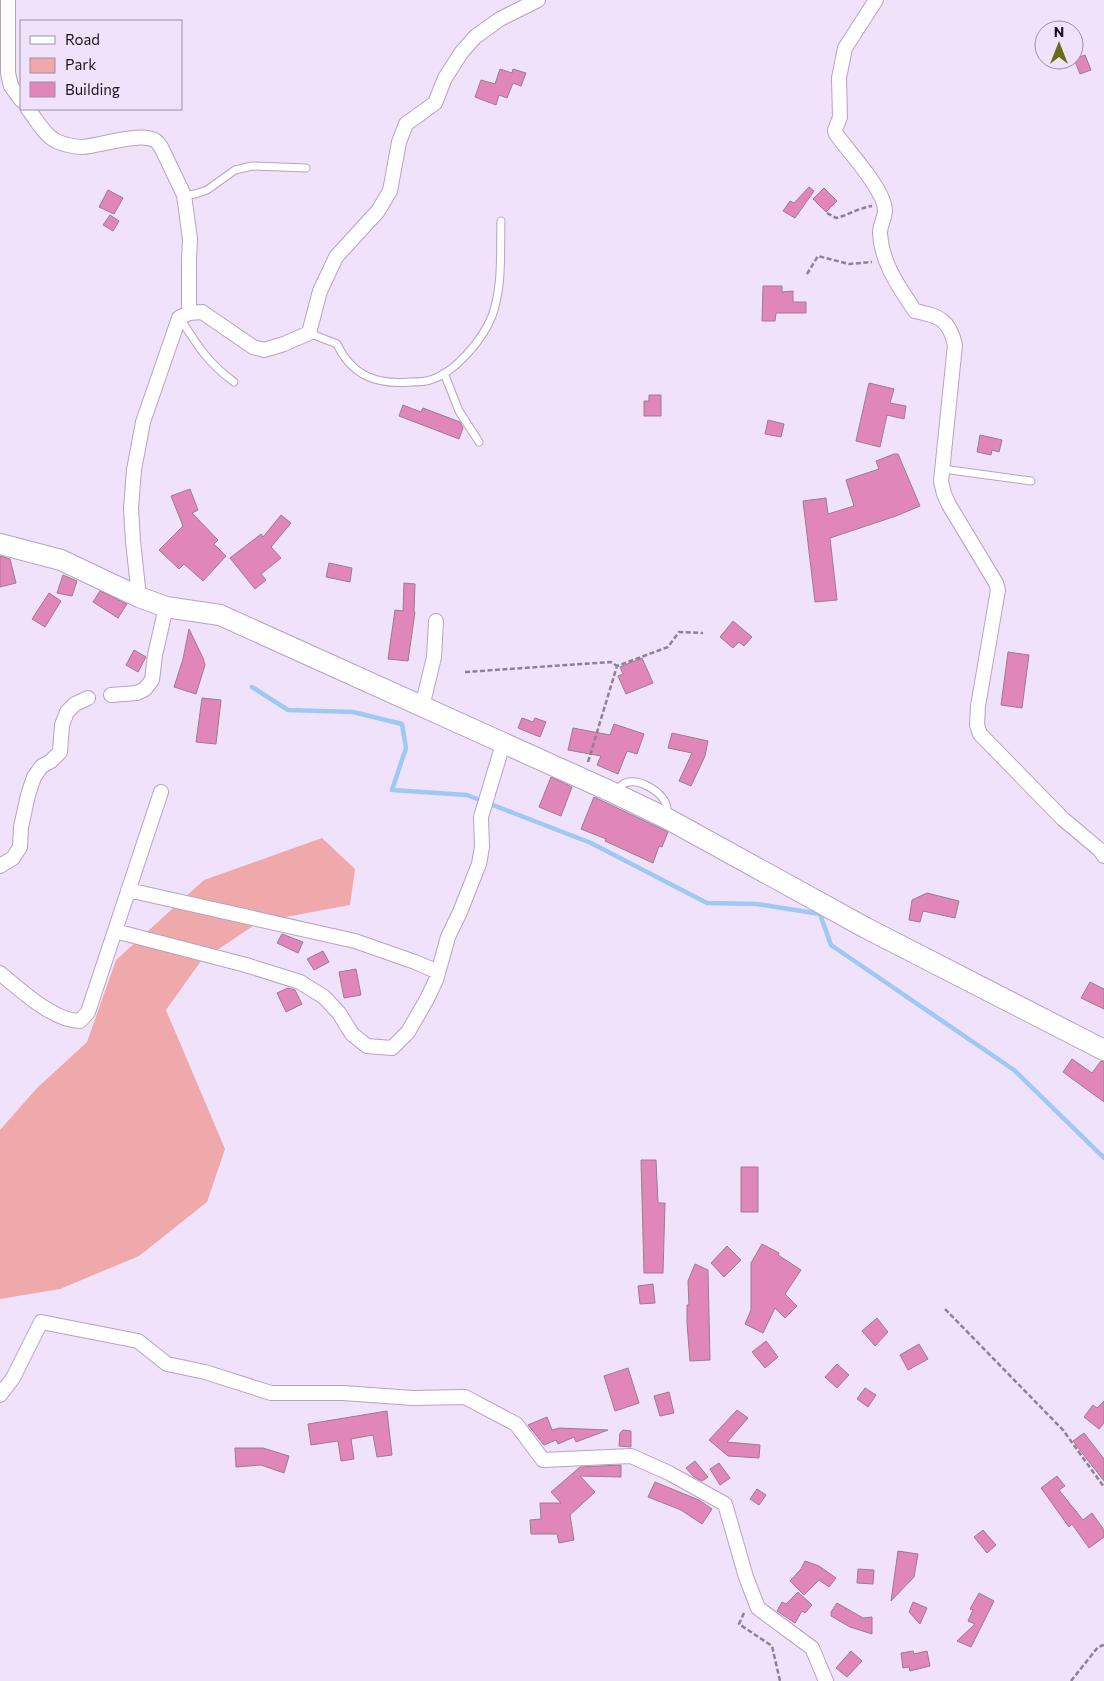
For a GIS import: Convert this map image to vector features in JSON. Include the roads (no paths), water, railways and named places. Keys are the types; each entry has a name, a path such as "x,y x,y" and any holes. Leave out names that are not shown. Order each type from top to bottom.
{"street":[{"path":"8,0 8,73 11,86 20,99"},
{"path":"184,315 202,312 253,347 264,350 284,344 308,333 320,291 336,257 378,211 390,191 399,142 406,124 435,103 445,78 461,53 475,37 500,19 538,0"},
{"path":"876,0 845,48 839,78 840,117 835,130 884,202 885,216 879,232 886,261 893,278 915,311 943,320 952,333 955,345 941,481 949,505 997,586 978,706 977,725 980,734 1063,819 1100,850 1104,856"},
{"path":"29,110 55,141 81,147 134,138 148,138 156,141 161,147 184,195 190,239 184,315 143,422 134,470 131,508 140,596"},
{"path":"0,544 61,560 166,607 220,615 614,793 668,819 866,928 1104,1050"},
{"path":"111,695 137,693 146,689 152,680 155,655 166,607"},
{"path":"422,707 434,657 436,621"},
{"path":"0,866 14,858 20,847 21,827 34,777 42,766 51,761 60,752 62,725 66,712 75,704 88,698"},
{"path":"115,931 246,965 300,982 324,996 339,1013 352,1034 367,1046 392,1048 408,1032 428,999 448,937 479,864 482,847 481,817 503,744"},
{"path":"0,973 42,1006 70,1020 80,1020 88,1012 161,792"},
{"path":"128,890 354,941 438,972"},
{"path":"0,1395 13,1378 41,1322 138,1341 167,1364 205,1372 271,1393 343,1393 413,1398 465,1398 516,1424 543,1460 631,1456 669,1473 725,1504 746,1577 758,1608 812,1648 826,1681"}],"lane":[{"path":"184,195 207,190 235,170 252,166 306,168"},
{"path":"308,333 337,344 341,353 354,369 375,381 399,383 431,380 453,368 478,341 492,316 499,286 502,221"},
{"path":"184,315 204,356 218,371 234,382"},
{"path":"444,373 459,411 479,442"},
{"path":"943,469 1031,480"}],"waterway":[{"path":"252,687 288,710 353,712 402,724 406,748 392,790 467,795 591,843 707,903 757,904 820,914 831,945 1014,1070 1104,1158"}]}
